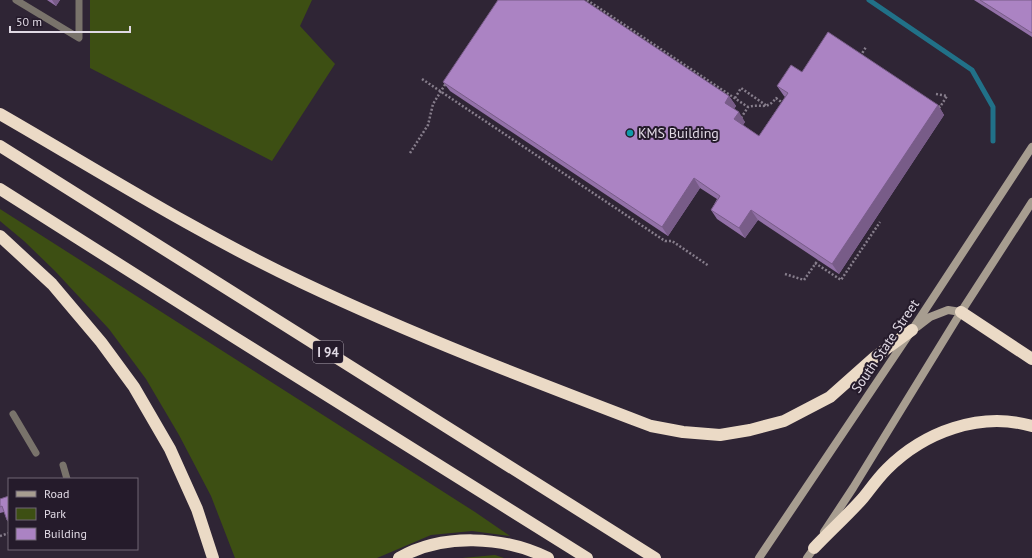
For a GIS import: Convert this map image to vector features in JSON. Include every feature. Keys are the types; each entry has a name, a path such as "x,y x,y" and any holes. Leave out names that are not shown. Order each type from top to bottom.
{"highway":[{"path":"0,114 215,239 301,282 425,337 651,426 683,432 720,434 750,430 784,421 830,397 875,357 912,330"},
{"name":"I 94","path":"0,146 655,558"},
{"name":"I 94","path":"0,189 587,558"},
{"path":"0,236 52,284 101,342 134,387 170,450 197,509 213,558"},
{"path":"961,312 1032,359"},
{"path":"810,553 863,498 886,470 906,452 932,436 955,427 984,421 1017,422 1032,426"},
{"path":"399,558 407,553 428,546 457,540 482,541 502,544 522,548 548,558"}],"main road":[{"name":"South State Street","path":"758,558 912,330 1032,147"},
{"path":"810,553 853,488 961,312 1032,202"},
{"path":"912,330 930,317 948,310 961,312"}],"lane":[{"path":"16,0 79,38 79,0"},
{"path":"14,414 36,454"},
{"path":"63,465 67,478"}],"path":[{"path":"588,0 748,107"},
{"path":"601,16 604,11"},
{"path":"866,47 861,55 868,59"},
{"path":"674,65 677,60"},
{"path":"422,79 665,241 672,241 709,266"},
{"path":"410,152 428,125 432,104 450,79"},
{"path":"735,98 741,88 767,106"},
{"path":"933,103 940,107 947,96 936,94"},
{"path":"740,118 748,107 757,105 767,106 772,104 776,98 786,105"},
{"path":"516,142 519,137"},
{"path":"590,191 594,186"},
{"path":"816,263 841,280 880,222"},
{"path":"785,274 804,280 818,260"}],"green space":[{"path":"90,0 312,0 300,26 335,64 272,161 90,68"},
{"path":"0,209 475,512 510,536 472,531 431,535 377,558 235,558 211,496 179,435 146,379 109,329 55,271 24,241 0,221"},
{"path":"495,555 504,558 462,558"}],"building":[{"name":"KMS Building","path":"498,0 584,0 729,96 725,103 739,112 734,119 759,136 788,93 777,86 791,65 802,72 828,32 938,105 832,264 751,210 739,228 711,210 720,196 694,178 662,227 443,82"},
{"path":"980,0 1032,0 1032,33"},
{"path":"8,496 8,520 2,506 0,507 0,499"}],"waterway":[{"path":"869,0 972,70 993,107 993,141"}],"place":[{"name":"KMS Building","path":"630,133"}]}
